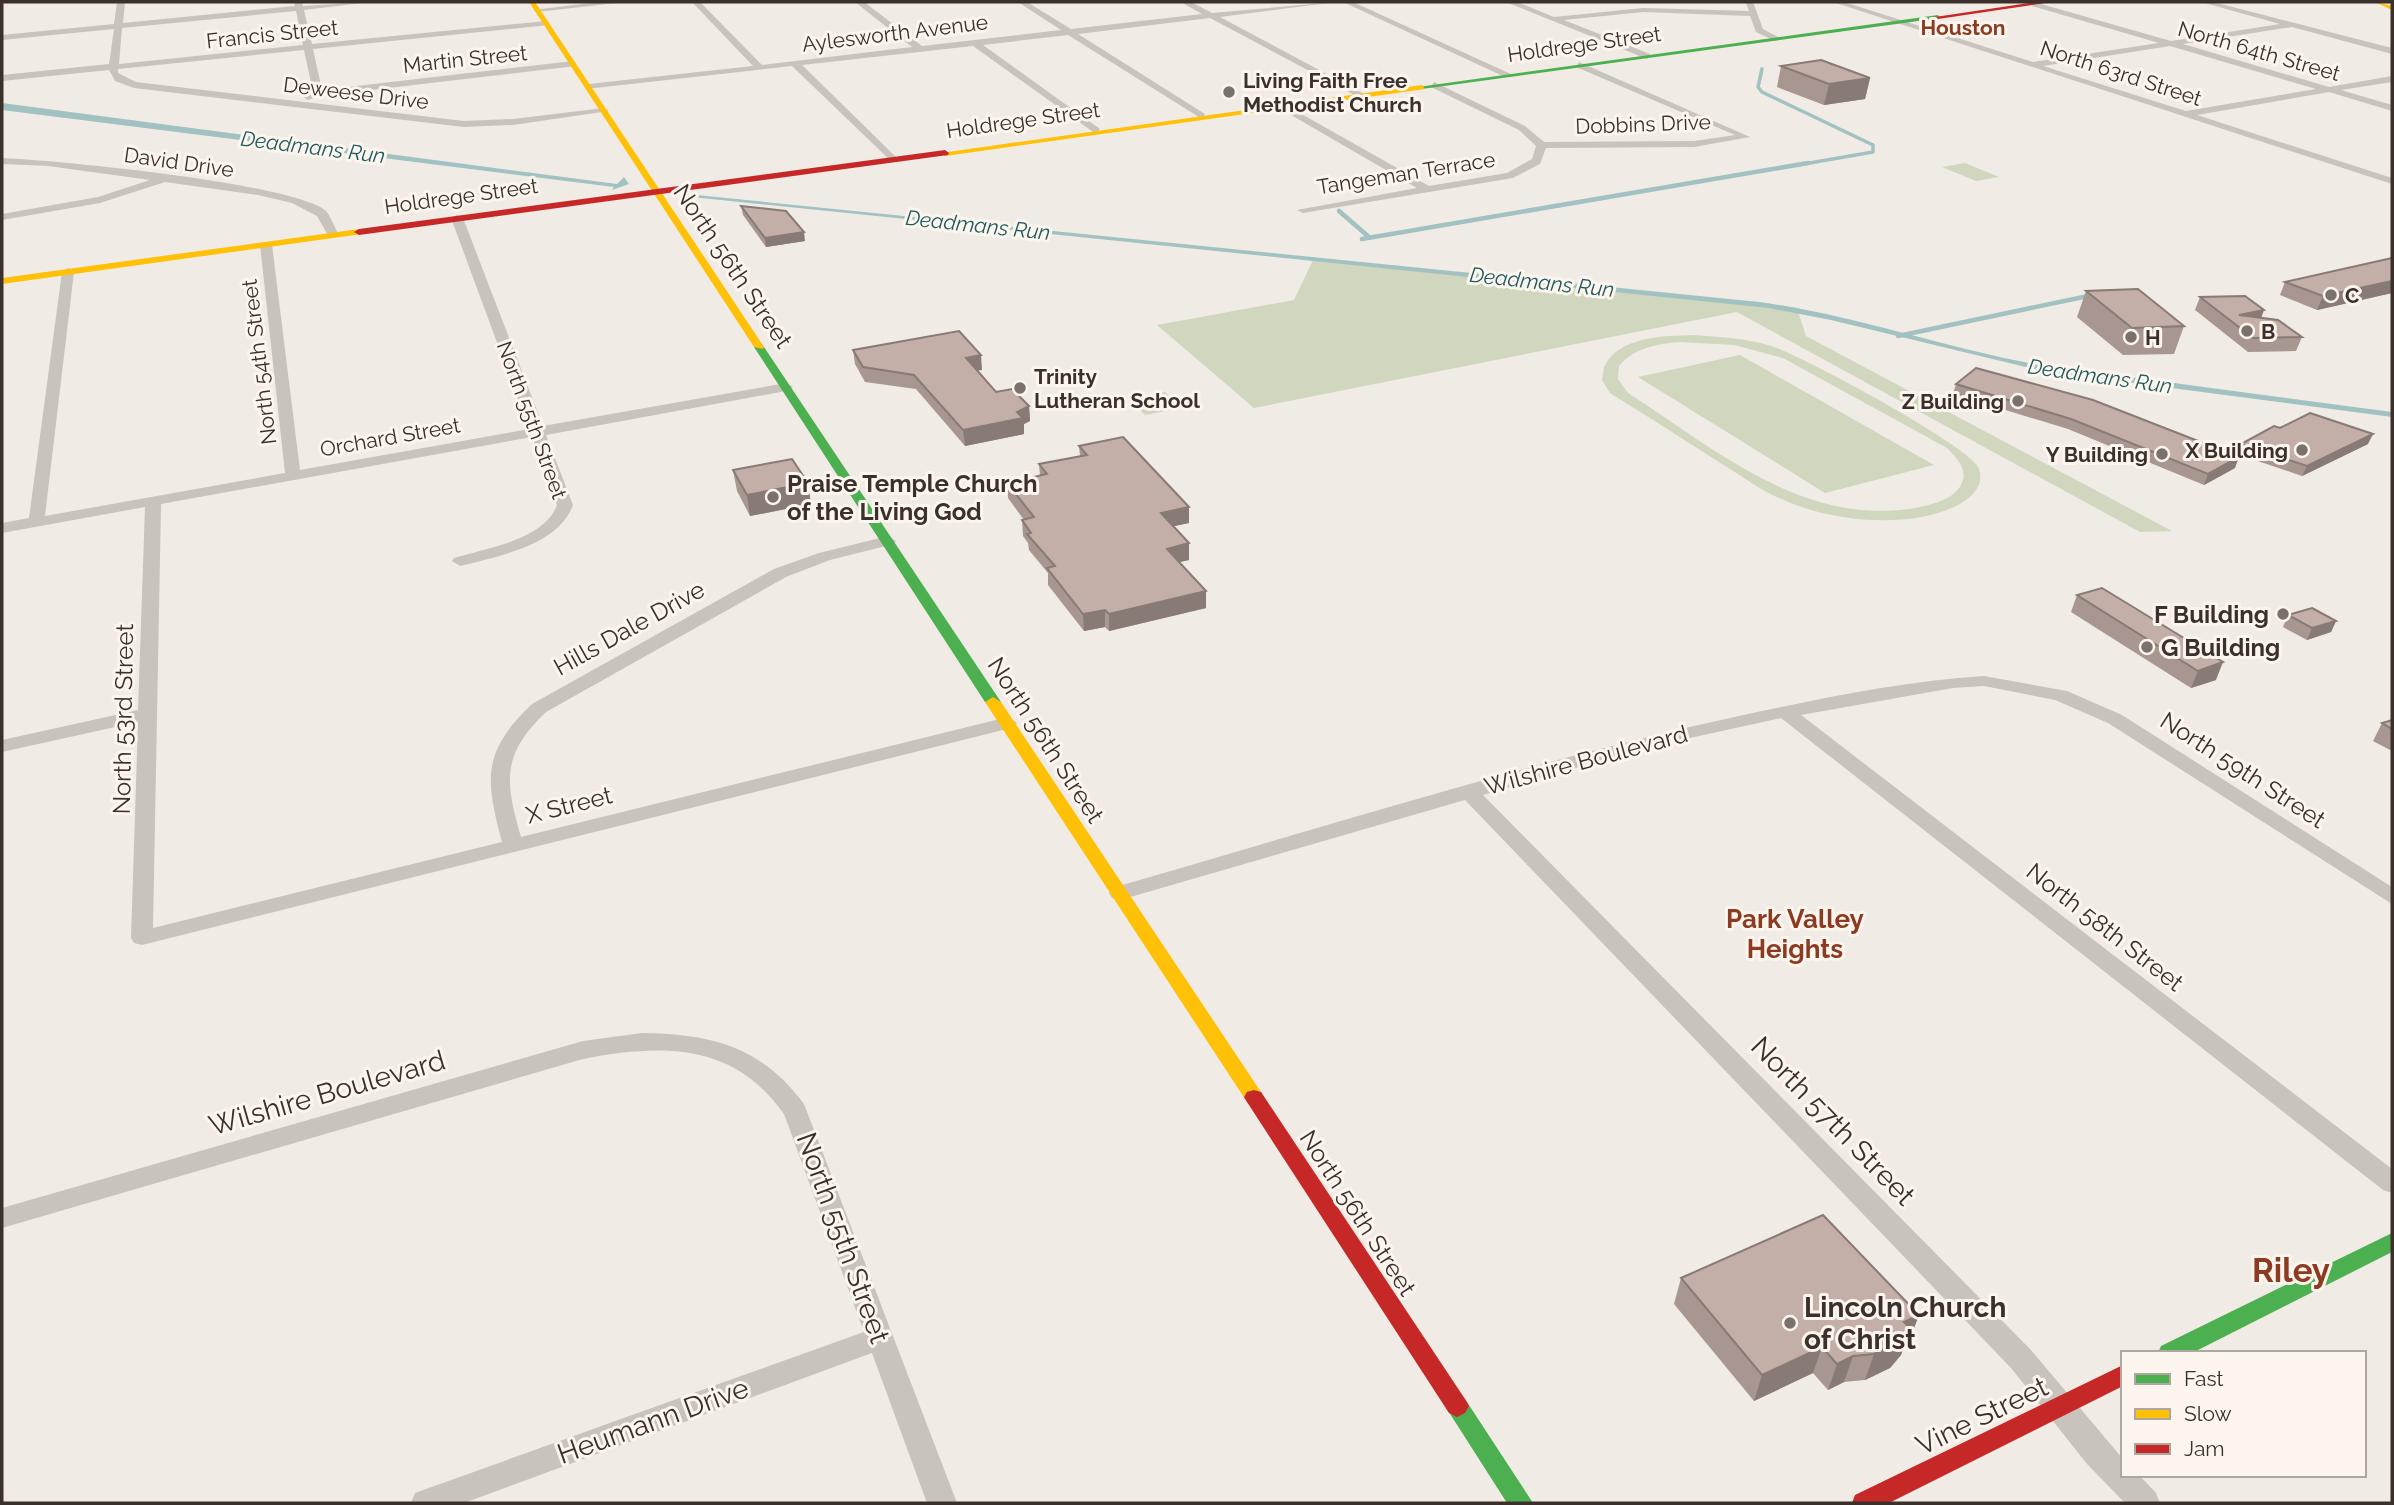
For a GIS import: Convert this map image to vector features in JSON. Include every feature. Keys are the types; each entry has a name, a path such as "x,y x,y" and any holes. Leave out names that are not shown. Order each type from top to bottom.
{"main road":[{"path":"2379,2 2392,8"},
{"name":"Holdrege Street","path":"2,281 2042,3"},
{"name":"North 56th Street","path":"538,12 1521,1503"},
{"path":"2173,1351 2392,1242"},
{"name":"Vine Street","path":"1864,1503 2121,1377"}],"street":[{"path":"113,68 121,2"},
{"path":"2,37 299,5 366,2"},
{"name":"Francis Street","path":"2,78 309,47 621,2"},
{"path":"696,2 760,68"},
{"path":"859,2 920,49"},
{"path":"1021,2 1202,117"},
{"path":"1185,2 1361,95"},
{"name":"Aylesworth Avenue","path":"589,88 1332,2"},
{"path":"1347,2 1508,75"},
{"path":"1510,2 1647,56"},
{"path":"1750,2 1759,31 1778,39"},
{"name":"North 63rd Street","path":"1837,2 2392,181"},
{"path":"2205,2 2392,51"},
{"name":"North 64th Street","path":"2042,3 2392,108"},
{"path":"290,104 318,93 299,5"},
{"path":"1554,19 1643,10 1754,14"},
{"path":"2031,64 2292,25"},
{"path":"975,43 1096,131"},
{"name":"Martin Street","path":"318,93 573,64"},
{"path":"795,64 892,159"},
{"name":"Dobbins Drive","path":"1541,145 1694,144 1745,137 1579,65"},
{"name":"Deweese Drive","path":"113,68 116,78 134,85 464,124 504,123 604,111"},
{"path":"2186,114 2392,79"},
{"path":"1434,85 1522,128 1541,145"},
{"path":"1282,106 1427,190"},
{"name":"Tangeman Terrace","path":"1303,210 1518,173 1537,161 1541,155 1541,145"},
{"name":"David Drive","path":"2,161 48,163 294,200 322,214 333,235"},
{"path":"2367,173 2392,168"},
{"path":"2,217 100,200 164,179"},
{"name":"North 55th Street","path":"457,218 564,502 563,515 551,527 531,537 460,561"},
{"name":"North 54th Street","path":"266,244 293,475"},
{"path":"36,522 68,272"},
{"name":"Orchard Street","path":"2,528 786,387"},
{"name":"North 53rd Street","path":"142,938 153,501"},
{"name":"Hills Dale Drive","path":"513,845 498,779 498,762 511,735 539,708 780,573 825,556 888,541"},
{"name":"Wilshire Boulevard","path":"1120,893 1636,744 1785,712 1968,681 2021,685 2060,695"},
{"name":"North 59th Street","path":"2060,695 2125,724 2392,897"},
{"name":"North 58th Street","path":"1785,712 2392,1183"},
{"path":"2,746 148,714"},
{"name":"X Street","path":"142,938 1008,723"},
{"name":"North 57th Street","path":"1468,791 2021,1359 2059,1407 2121,1476"},
{"name":"North 55th Street","path":"672,1041 709,1048 739,1058 765,1073 788,1097 942,1503"},
{"name":"Wilshire Boulevard","path":"2,1218 583,1050 627,1042 672,1041"},
{"name":"Heumann Drive","path":"426,1503 880,1338"},
{"name":"North 57th Street","path":"2122,1477 2145,1503"}],"green space":[{"path":"1965,163 1999,177 1976,181 1942,167"},
{"path":"1314,258 1797,308 1806,336 2172,531 2140,532 1737,312 1254,408 1157,325 1294,300"},
{"path":"1693,335 1762,343 1815,366 1948,442 1979,469 1978,486 1971,496 1956,506 1916,518 1894,520 1826,514 1769,493 1610,393 1602,380 1604,367 1620,349 1656,337","holes":["1680,342 1734,345 1783,358 1947,448 1963,469 1961,485 1953,495 1934,503 1915,508 1874,511 1836,506 1798,495 1728,459 1628,393 1618,379 1619,366 1646,348"]},
{"path":"1740,355 1934,465 1825,493 1638,377"},
{"path":"1165,392 1181,408 1145,415 1129,399"}],"water":[{"name":"Deadmans Run","path":"2,103 617,184 624,177 629,184 612,190 614,187 2,110"},
{"name":"Deadmans Run","path":"686,194 1759,302 1830,315 2039,365 2392,412 2392,417 2042,371 1831,320 1769,308 682,196"}],"building":[{"path":"1821,60 1870,78 1829,84 1781,66"},
{"path":"741,206 786,211 804,232 765,238"},
{"path":"2392,258 2392,281 2323,296 2285,282"},
{"path":"2138,289 2184,326 2132,328 2086,291"},
{"path":"2245,296 2264,310 2239,315 2278,320 2302,337 2253,338 2200,297"},
{"name":"Trinity Lutheran School","path":"959,331 981,355 966,358 996,392 1012,389 1029,406 1017,412 1023,418 963,430 914,375 863,367 853,350"},
{"path":"1976,368 2093,400 2239,457 2208,474 2071,419 1956,384"},
{"name":"X Building","path":"2310,413 2373,434 2307,466 2241,444 2274,426 2280,428"},
{"path":"1123,437 1189,507 1161,513 1189,543 1167,549 1206,591 1109,614 1105,610 1083,614 1047,568 1055,566 1027,534 1031,533 1022,520 1034,517 1007,483 1047,474 1039,464 1087,455 1079,446"},
{"path":"792,459 808,483 747,495 733,470"},
{"path":"2102,588 2223,662 2198,671 2077,595"},
{"path":"2312,608 2336,621 2312,628 2288,615"},
{"path":"2392,720 2392,729 2382,723"},
{"name":"Lincoln Church of Christ","path":"1823,1215 1919,1315 1904,1322 1911,1329 1900,1342 1874,1354 1853,1356 1837,1364 1822,1347 1762,1375 1681,1278"}],"waterway":[{"path":"1762,69 1758,87 1762,92 1873,145 1873,152 1798,165"},
{"path":"1362,239 1808,163"},
{"path":"1339,211 1369,237"},
{"path":"1898,336 2093,295"}],"traffic: fast":[{"path":"1422,87 1938,17"},
{"path":"759,347 993,702"},
{"path":"2173,1351 2392,1242"},
{"path":"1457,1406 1521,1503"}],"traffic: slow":[{"path":"532,2 759,347"},
{"path":"2379,2 2392,8"},
{"path":"945,153 1422,87"},
{"path":"2,281 359,232"},
{"path":"993,702 1254,1097"}],"traffic: jam":[{"path":"1938,17 2049,2"},
{"path":"359,232 945,153"},
{"path":"1254,1097 1457,1406"},
{"path":"1864,1503 2121,1376"}],"place":[{"name":"Living Faith Free Methodist Church","path":"1229,92"},
{"name":"C","path":"2331,295"},
{"name":"B","path":"2247,331"},
{"name":"H","path":"2131,337"},
{"name":"Trinity Lutheran School","path":"1020,388"},
{"name":"Z Building","path":"2018,401"},
{"name":"X Building","path":"2302,450"},
{"name":"Y Building","path":"2162,454"},
{"name":"Praise Temple Church of the Living God","path":"773,497"},
{"name":"F Building","path":"2283,614"},
{"name":"G Building","path":"2147,647"},
{"name":"Lincoln Church of Christ","path":"1790,1323"}],"district":[{"name":"Houston","path":"1963,27"},
{"name":"Park Valley Heights","path":"1795,934"},
{"name":"Riley","path":"2291,1270"}]}
